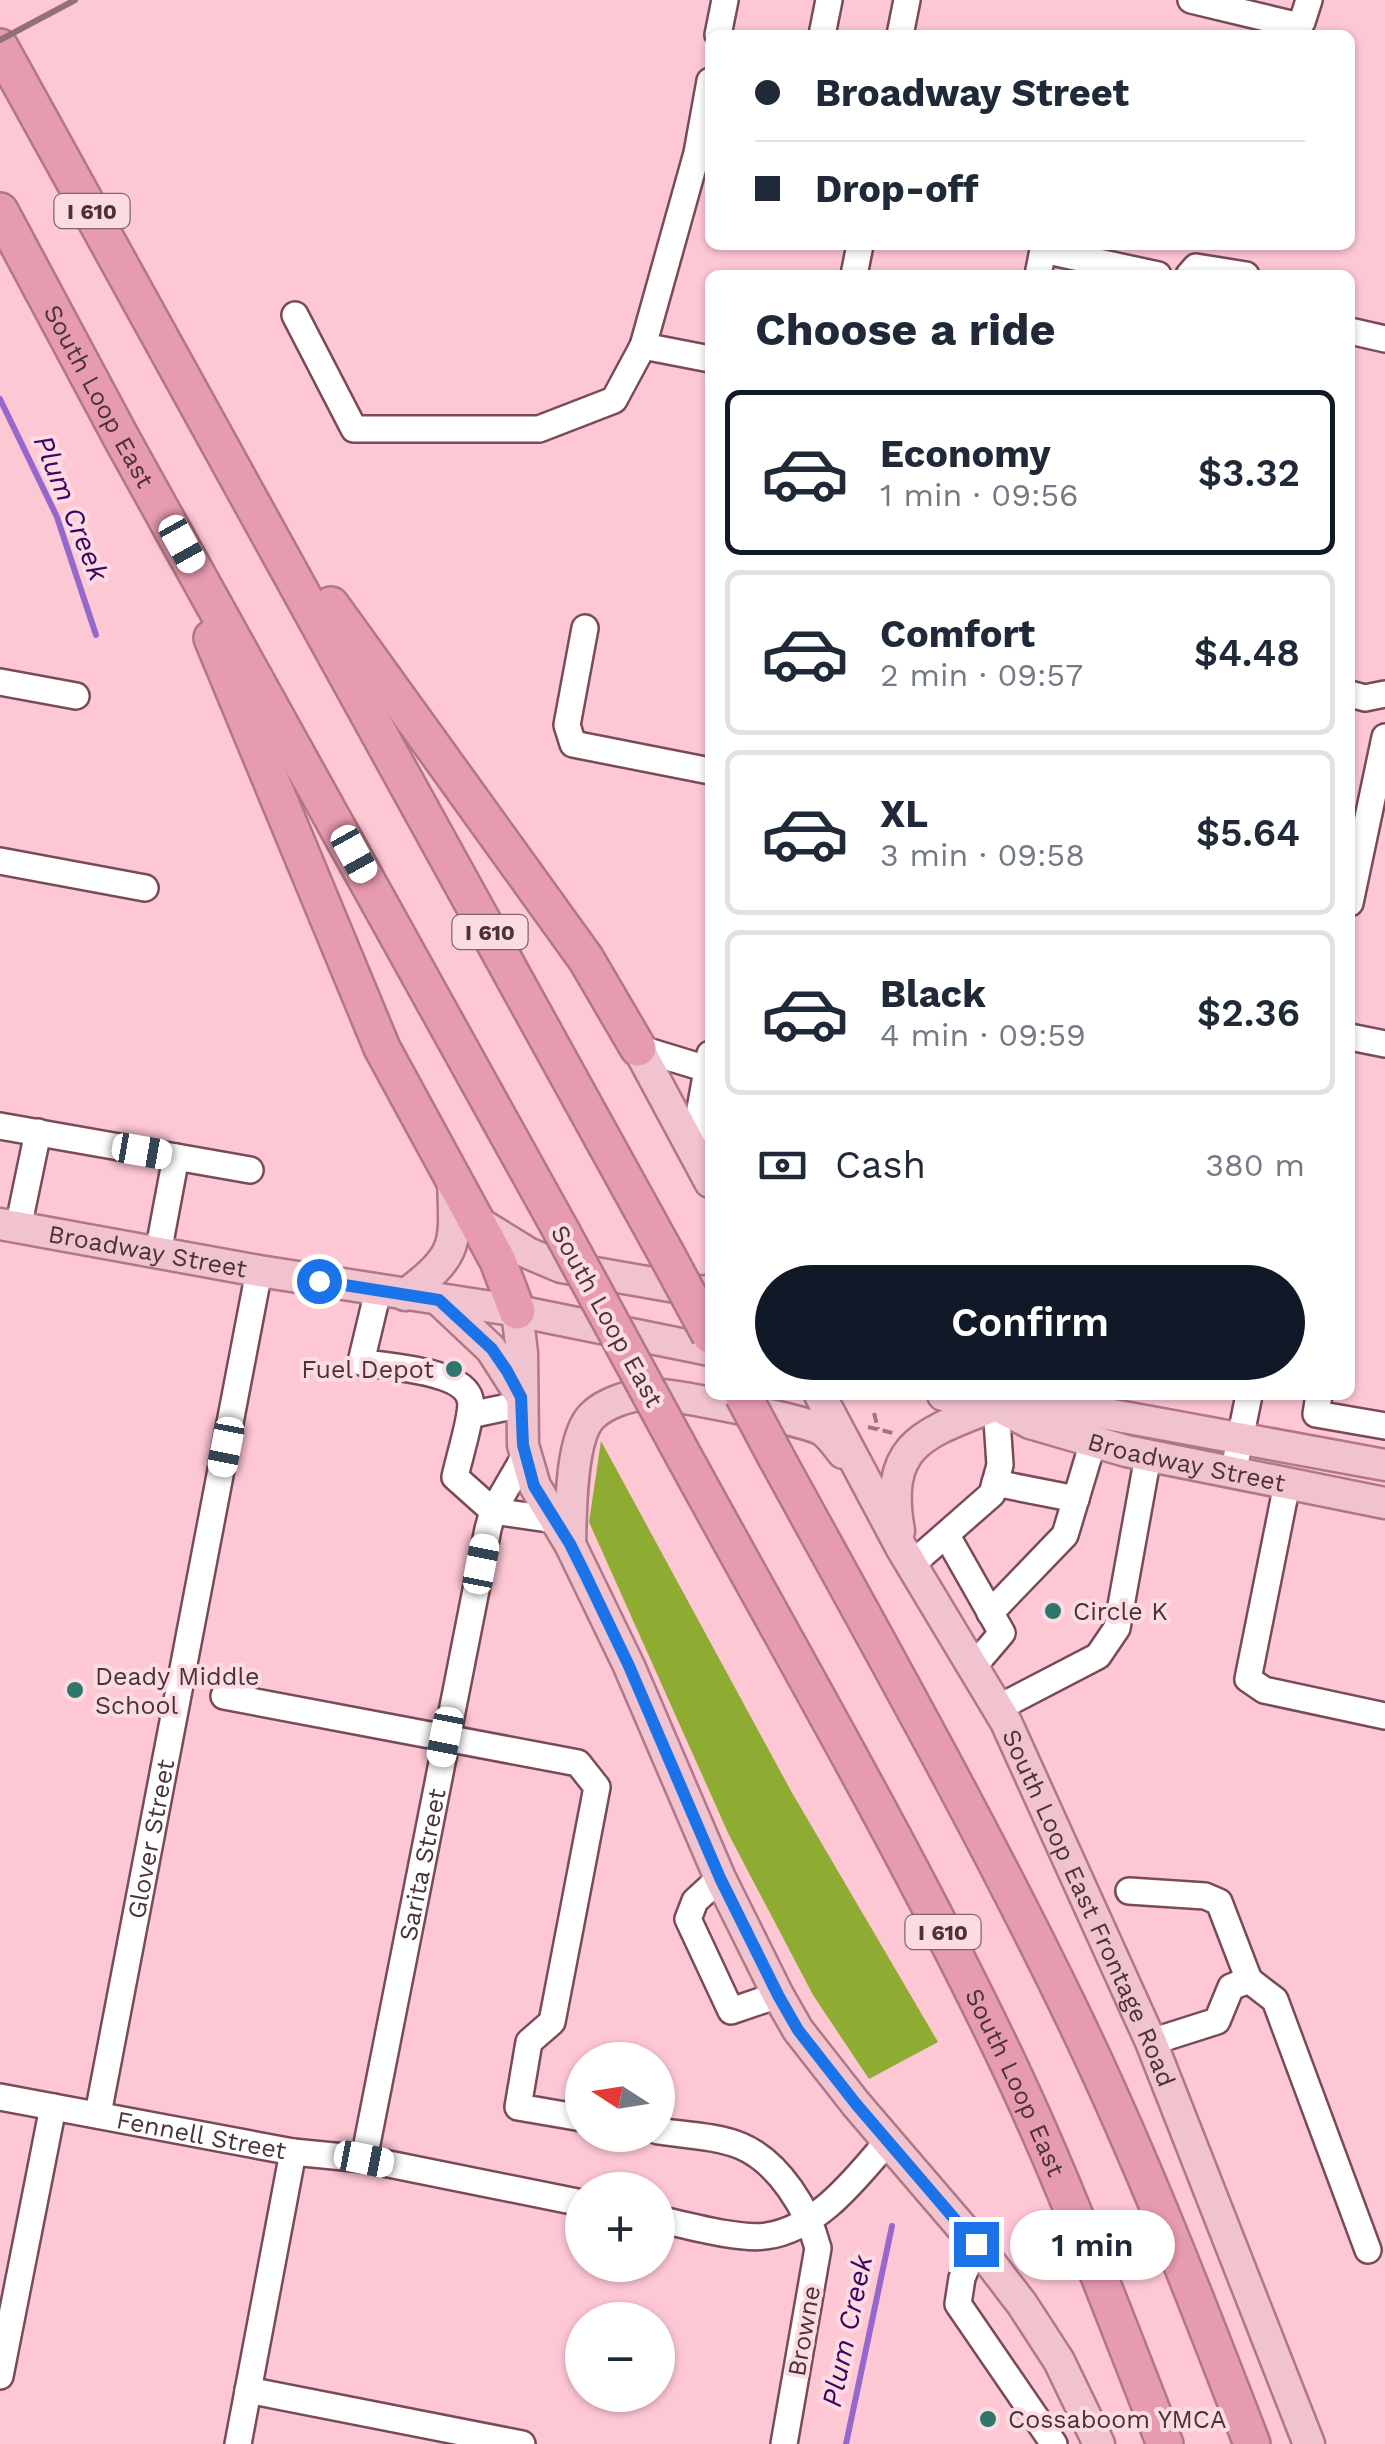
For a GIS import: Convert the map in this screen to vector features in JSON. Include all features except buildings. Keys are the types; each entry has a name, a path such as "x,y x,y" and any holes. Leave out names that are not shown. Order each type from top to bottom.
{"highway":[{"name":"I 610","path":"0,47 183,376 319,604 705,1326"},
{"name":"South Loop East","path":"0,211 230,653 563,1234 936,1919 1000,2046 1070,2204 1165,2444"},
{"path":"319,604 586,958 638,1048"},
{"path":"230,653 382,1048 498,1260 517,1311"},
{"path":"745,1400 1010,1888 1076,2022 1144,2176 1252,2444"}],"main road":[{"path":"638,1048 705,1173"},
{"path":"392,1293 433,1273 449,1255 454,1223 453,1178"},
{"path":"476,1221 528,1253 561,1266 705,1292"},
{"name":"Broadway Street","path":"9,1226 260,1272 517,1311 705,1349"},
{"path":"439,1300 492,1349 522,1401"},
{"path":"517,1311 526,1454 534,1486 563,1532 629,1666 720,1878 778,1995 798,2030 1022,2304 1060,2361 1099,2444"},
{"path":"563,1532 579,1446 590,1417 616,1400 650,1394 790,1420 824,1431 862,1474"},
{"name":"South Loop East Frontage Road","path":"823,1400 907,1557 998,1708 1151,2042 1308,2444"},
{"name":"Broadway Street","path":"970,1400 996,1405 1030,1423 1148,1456 1385,1502"},
{"name":"Broadway Street","path":"996,1405 1036,1400 1385,1465"},
{"path":"907,1557 893,1496 902,1464 916,1442 929,1432 996,1405"}],"street":[{"path":"719,30 725,0"},
{"path":"823,30 829,0"},
{"path":"901,30 907,0"},
{"path":"1190,0 1294,26 1302,22 1309,0"},
{"path":"295,315 354,430 539,429 614,400 643,346 704,154"},
{"path":"1042,257 1126,270"},
{"path":"1355,332 1385,339"},
{"path":"643,346 705,358"},
{"path":"586,628 567,725 573,744 705,770"},
{"path":"0,682 76,696"},
{"path":"1355,695 1366,698 1385,694"},
{"path":"1355,879 1385,737"},
{"path":"0,861 146,888"},
{"path":"1355,1038 1385,1044"},
{"path":"638,1048 705,1060"},
{"path":"705,1082 700,1108 705,1118"},
{"path":"0,1126 250,1170"},
{"path":"9,1226 38,1132"},
{"path":"158,1253 176,1157"},
{"name":"Glover Street","path":"98,2114 260,1272"},
{"path":"392,1293 362,1362 444,1376 461,1383 470,1398 470,1415 454,1478 493,1512 563,1532"},
{"path":"1233,1474 1248,1400"},
{"path":"1318,1400 1316,1414 1385,1426"},
{"path":"470,1415 522,1401"},
{"path":"907,1557 946,1536 992,1494 1000,1466 996,1405"},
{"path":"990,1613 1066,1535 1093,1442"},
{"name":"Sarita Street","path":"364,2159 445,1737 493,1512 526,1454"},
{"path":"998,1708 1098,1656 1117,1628 1148,1456"},
{"path":"995,1483 1076,1498"},
{"path":"1287,1484 1248,1679 1264,1690 1385,1716"},
{"path":"946,1536 1002,1633 973,1667"},
{"path":"224,1696 578,1763 597,1786 552,2022 529,2042 518,2107 565,2115"},
{"path":"720,1878 694,1901 688,1919 731,2011 778,1995"},
{"path":"1129,1891 1206,1896 1220,1902 1249,1980 1275,2000 1368,2250"},
{"path":"1151,2042 1217,2021 1231,1988 1249,1980"},
{"name":"Fennell Street","path":"0,2096 292,2152 364,2159 565,2200"},
{"path":"0,2376 53,2107"},
{"path":"675,2133 738,2144 761,2156 810,2219"},
{"path":"675,2223 766,2236 810,2219 844,2191 888,2141"},
{"path":"238,2444 292,2152"},
{"name":"Browne","path":"784,2444 818,2248 810,2219"},
{"path":"976,2244 962,2278 958,2304 1054,2444"},
{"path":"248,2390 522,2444"}],"path":[{"path":"874,1413 878,1429"},
{"path":"858,1425 907,1436"}],"green space":[{"path":"601,1441 791,1791 938,2042 869,2079 813,1995 729,1835 589,1522"}],"waterway":[{"name":"Plum Creek","path":"0,399 57,517 96,635"},
{"name":"Plum Creek","path":"846,2444 892,2226"}],"railway":[{"path":"0,40 75,0"}],"place":[{"name":"Fuel Depot","path":"454,1369"},
{"name":"Circle K","path":"1053,1611"},
{"name":"Deady Middle School","path":"75,1690"},
{"name":"Cossaboom YMCA","path":"988,2419"}],"route":[{"path":"319,1281 439,1300 492,1349 521,1397 523,1445 534,1486 585,1574 720,1878 778,1995 798,2030 856,2104 976,2244"}]}
